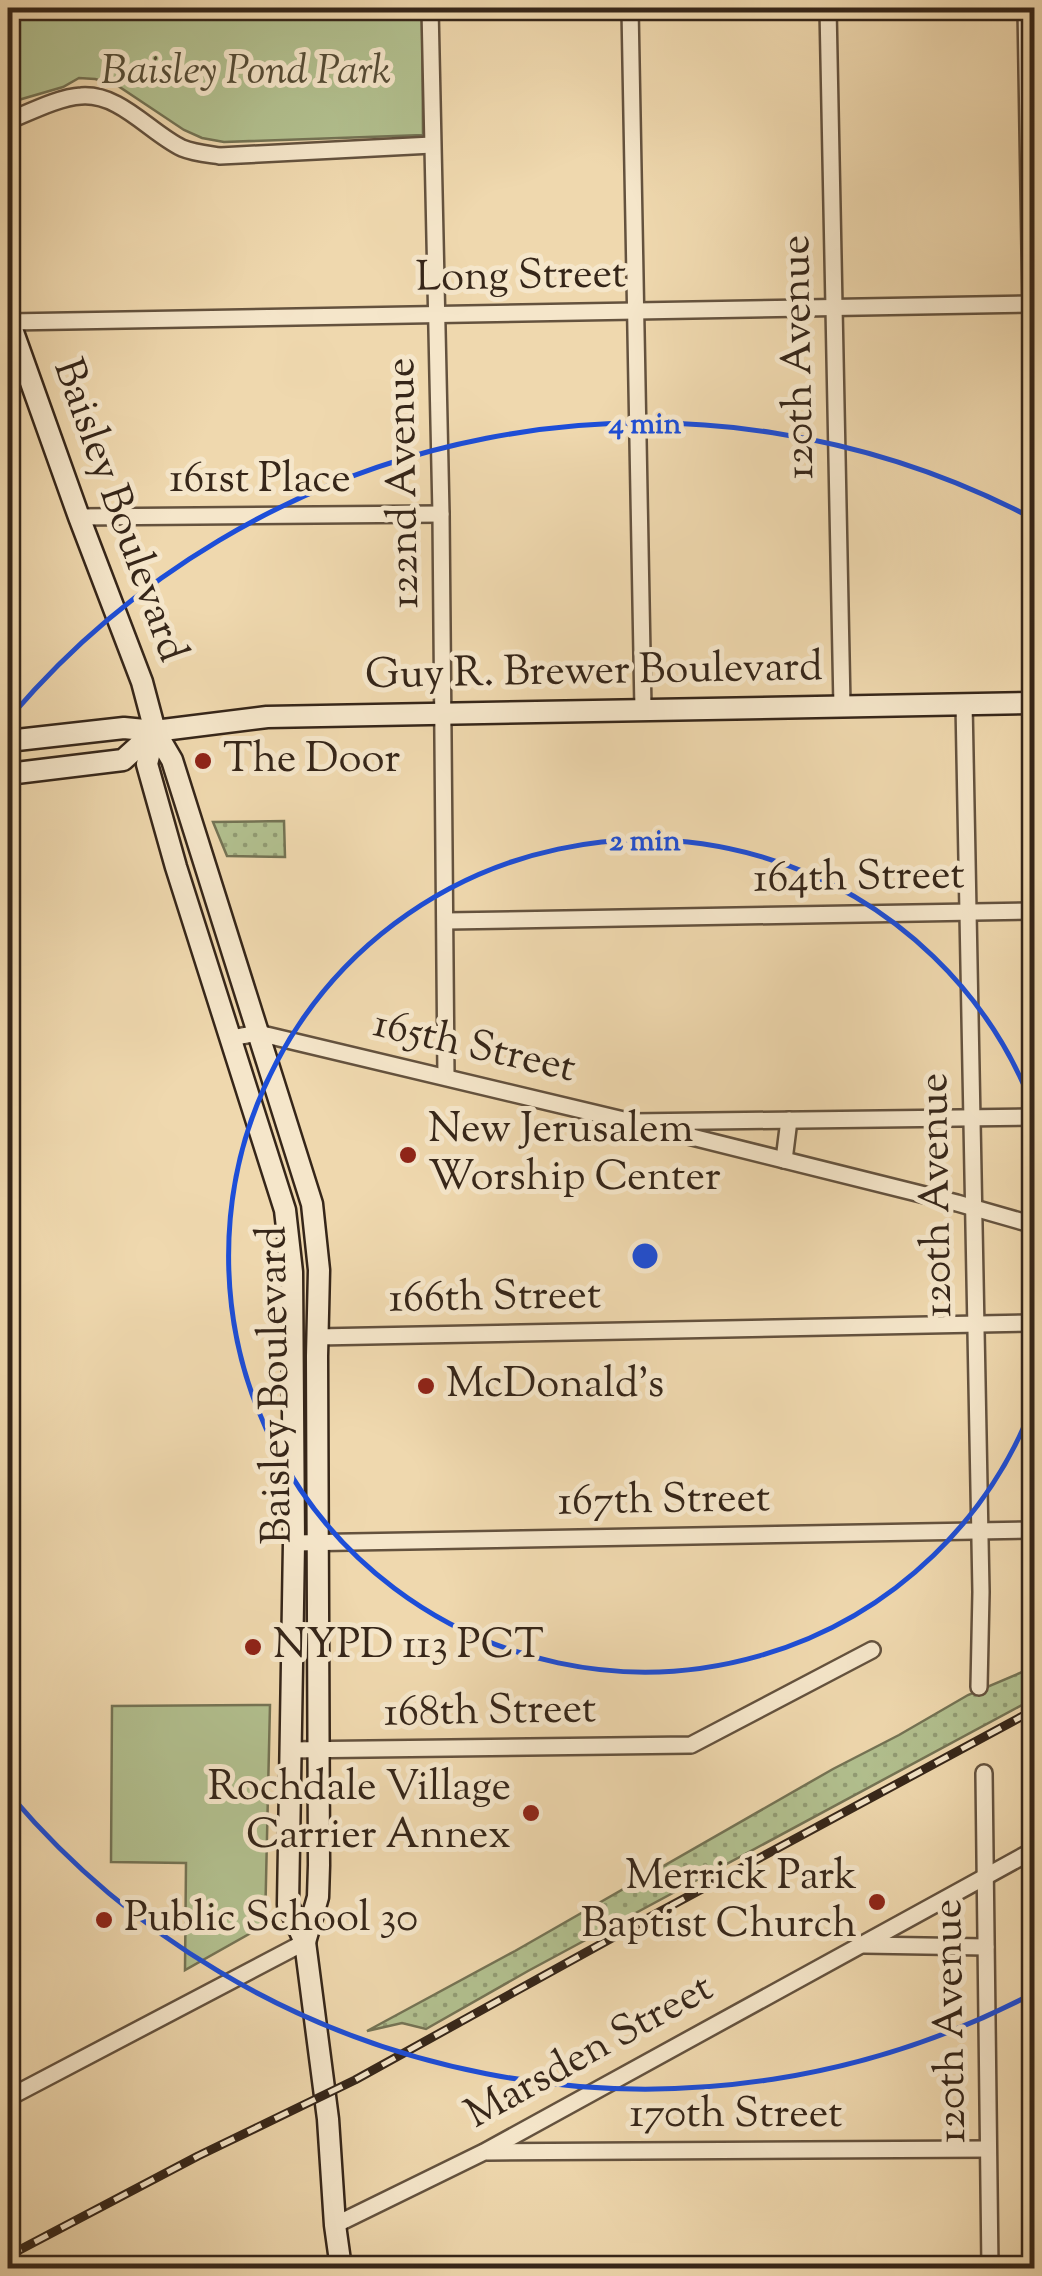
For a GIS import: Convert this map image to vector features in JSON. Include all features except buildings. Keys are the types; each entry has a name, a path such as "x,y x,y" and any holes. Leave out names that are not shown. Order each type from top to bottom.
{"main road":[{"name":"Baisley Boulevard","path":"8,320 142,682 155,731 172,760 312,1204 319,1270 318,1896 305,1942"},
{"name":"Guy R. Brewer Boulevard","path":"8,741 124,728 155,731 267,717 1034,703"},
{"name":"Baisley Boulevard","path":"155,731 147,764 285,1210 294,1335 288,1905 305,1942 328,2118 340,2268"},
{"path":"8,774 123,760 155,731"},
{"path":"294,1335 317,1337"}],"street":[{"name":"122nd Avenue","path":"430,8 441,514 446,1077"},
{"path":"630,8 644,710"},
{"name":"120th Avenue","path":"828,8 842,706"},
{"path":"1026,8 1034,490"},
{"path":"8,121 77,96 98,96 182,148 198,153 220,156 432,145"},
{"name":"Long Street","path":"8,320 1033,304"},
{"name":"161st Place","path":"79,517 441,514"},
{"name":"120th Avenue","path":"964,703 981,1592 978,1687"},
{"name":"164th Street","path":"446,921 1034,911"},
{"path":"230,1038 258,1033"},
{"name":"165th Street","path":"258,1033 632,1122 1034,1117"},
{"path":"784,1160 789,1120"},
{"path":"632,1122 1034,1225"},
{"name":"166th Street","path":"317,1337 1034,1323"},
{"name":"167th Street","path":"294,1542 1034,1530"},
{"name":"168th Street","path":"290,1750 691,1745 872,1650"},
{"name":"120th Avenue","path":"984,1773 990,2268"},
{"name":"Marsden Street","path":"335,2226 484,2152 1034,1850"},
{"path":"8,2098 305,1942"},
{"path":"860,1945 986,1947"},
{"name":"170th Street","path":"484,2152 988,2149"}],"green space":[{"name":"Baisley Pond Park","path":"8,8 422,8 423,135 224,142 184,130 115,84 95,79 79,78 63,87 8,103"},
{"path":"284,821 285,857 227,856 213,822"},
{"path":"1034,1667 1034,1698 1022,1705 426,2029 402,2023 367,2031 968,1695"},
{"path":"270,1705 265,1925 185,1970 186,1863 111,1862 112,1706"}],"railway":[{"path":"8,2256 198,2156 355,2080 1034,1710"}],"place":[{"name":"The Door","path":"203,761"},
{"name":"New Jerusalem Worship Center","path":"408,1155"},
{"name":"McDonald's","path":"426,1386"},
{"name":"NYPD 113 PCT","path":"253,1647"},
{"name":"Rochdale Village Carrier Annex","path":"531,1813"},
{"name":"Merrick Park Baptist Church","path":"877,1902"},
{"name":"Public School 30","path":"104,1920"}]}
